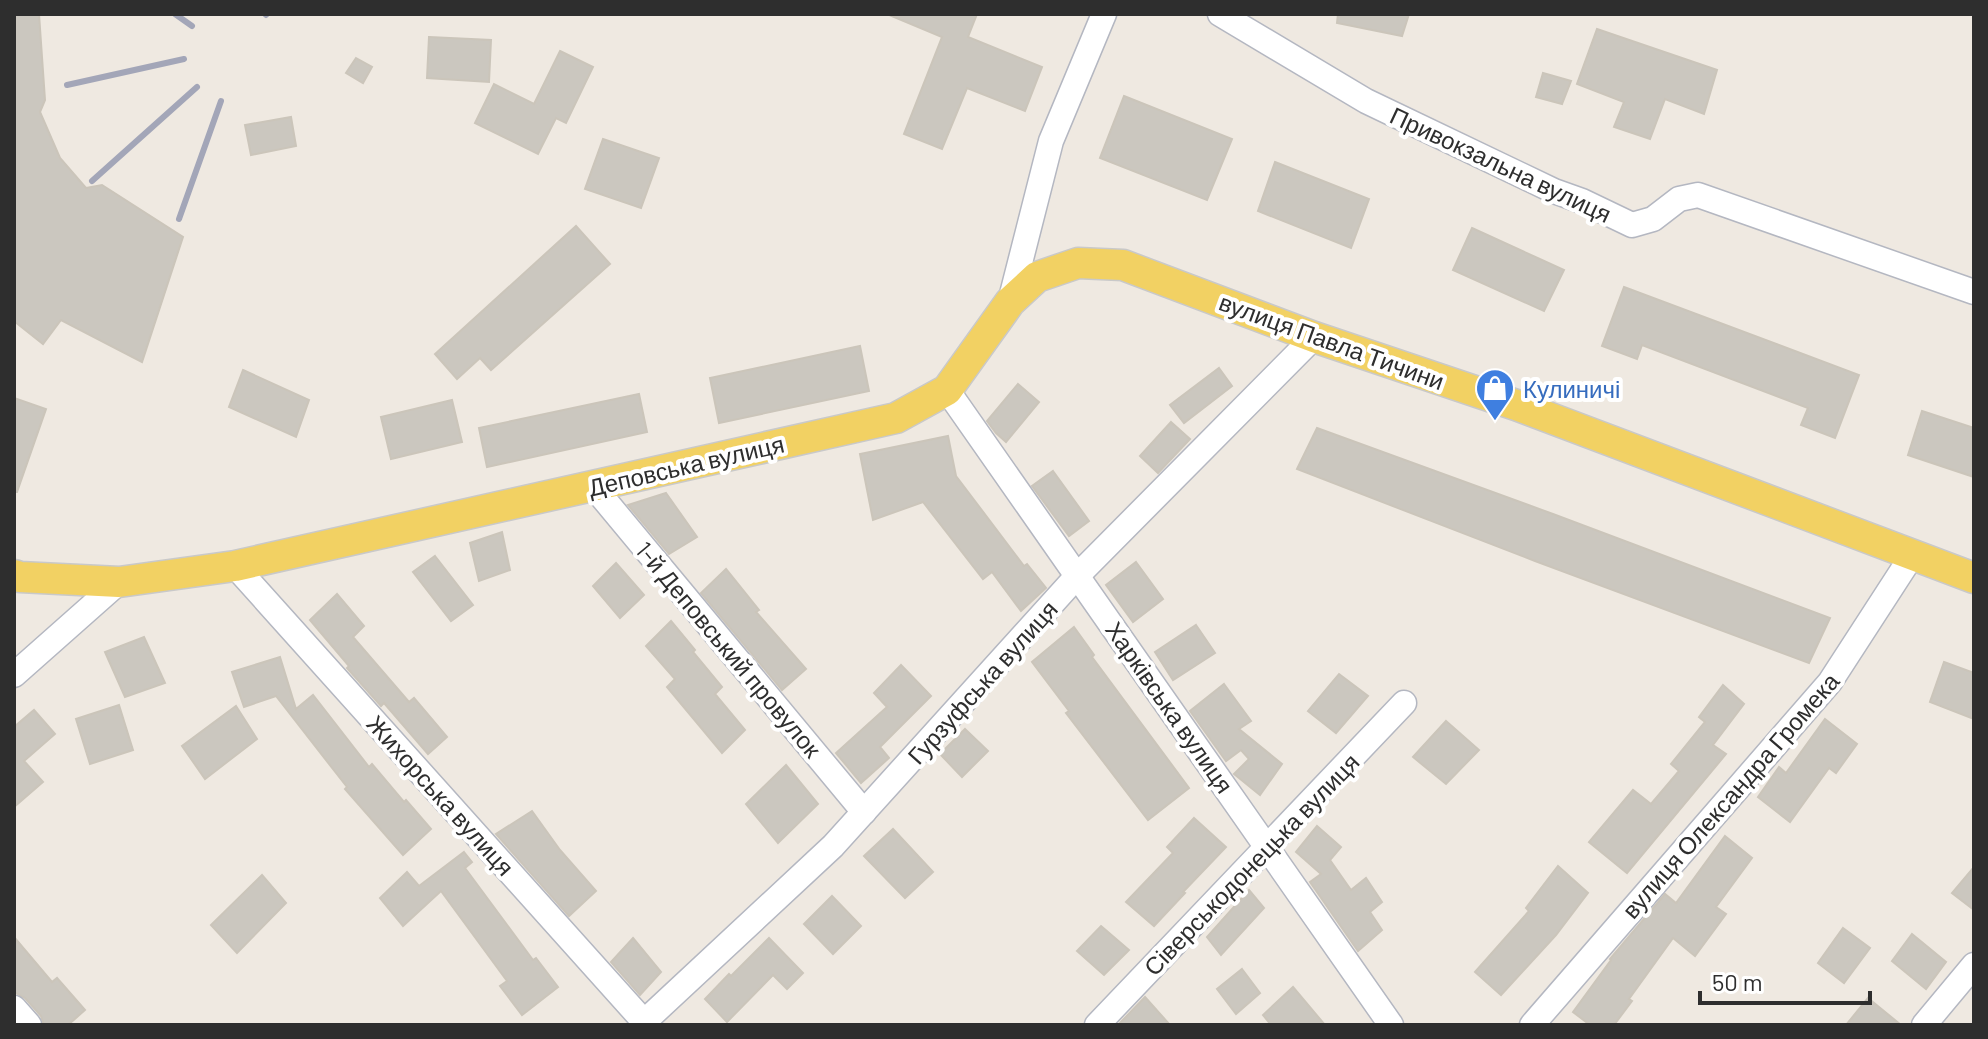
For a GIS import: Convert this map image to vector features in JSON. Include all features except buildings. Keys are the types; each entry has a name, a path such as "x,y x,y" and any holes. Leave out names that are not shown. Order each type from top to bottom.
{"main road":[{"name":"вулиця Павла Тичини","path":"1010,302 1037,277 1078,263 1123,265 1314,337 1516,405 1974,578"},
{"name":"Деповська вулиця","path":"14,575 119,582 235,566 896,418 947,390 1010,302"}],"street":[{"name":"Деповська вулиця","path":"1010,302 1051,141 1104,14"},
{"name":"Привокзальна вулиця","path":"1220,14 1366,101 1632,225 1653,219 1679,199 1698,195 1974,292"},
{"name":"Гурзуфська вулиця","path":"646,1023 833,846 1078,575 1314,337"},
{"name":"Харківська вулиця","path":"947,390 1391,1025"},
{"name":"1-й Деповський провулок","path":"593,486 864,812"},
{"name":"вулиця Олександра Громека","path":"1532,1025 1830,682 1913,554"},
{"name":"Жихорська вулиця","path":"235,566 646,1023"},
{"path":"14,675 119,582"},
{"name":"Сіверськодонецька вулиця","path":"1097,1025 1404,703"},
{"path":"1924,1025 1974,965"},
{"path":"14,1008 29,1025"}],"railway":[{"path":"175,14 192,26"},
{"path":"67,85 184,59"},
{"path":"92,181 197,87"},
{"path":"179,219 221,101"}],"place":[{"name":"Кулиничі","path":"1495,422"}]}
